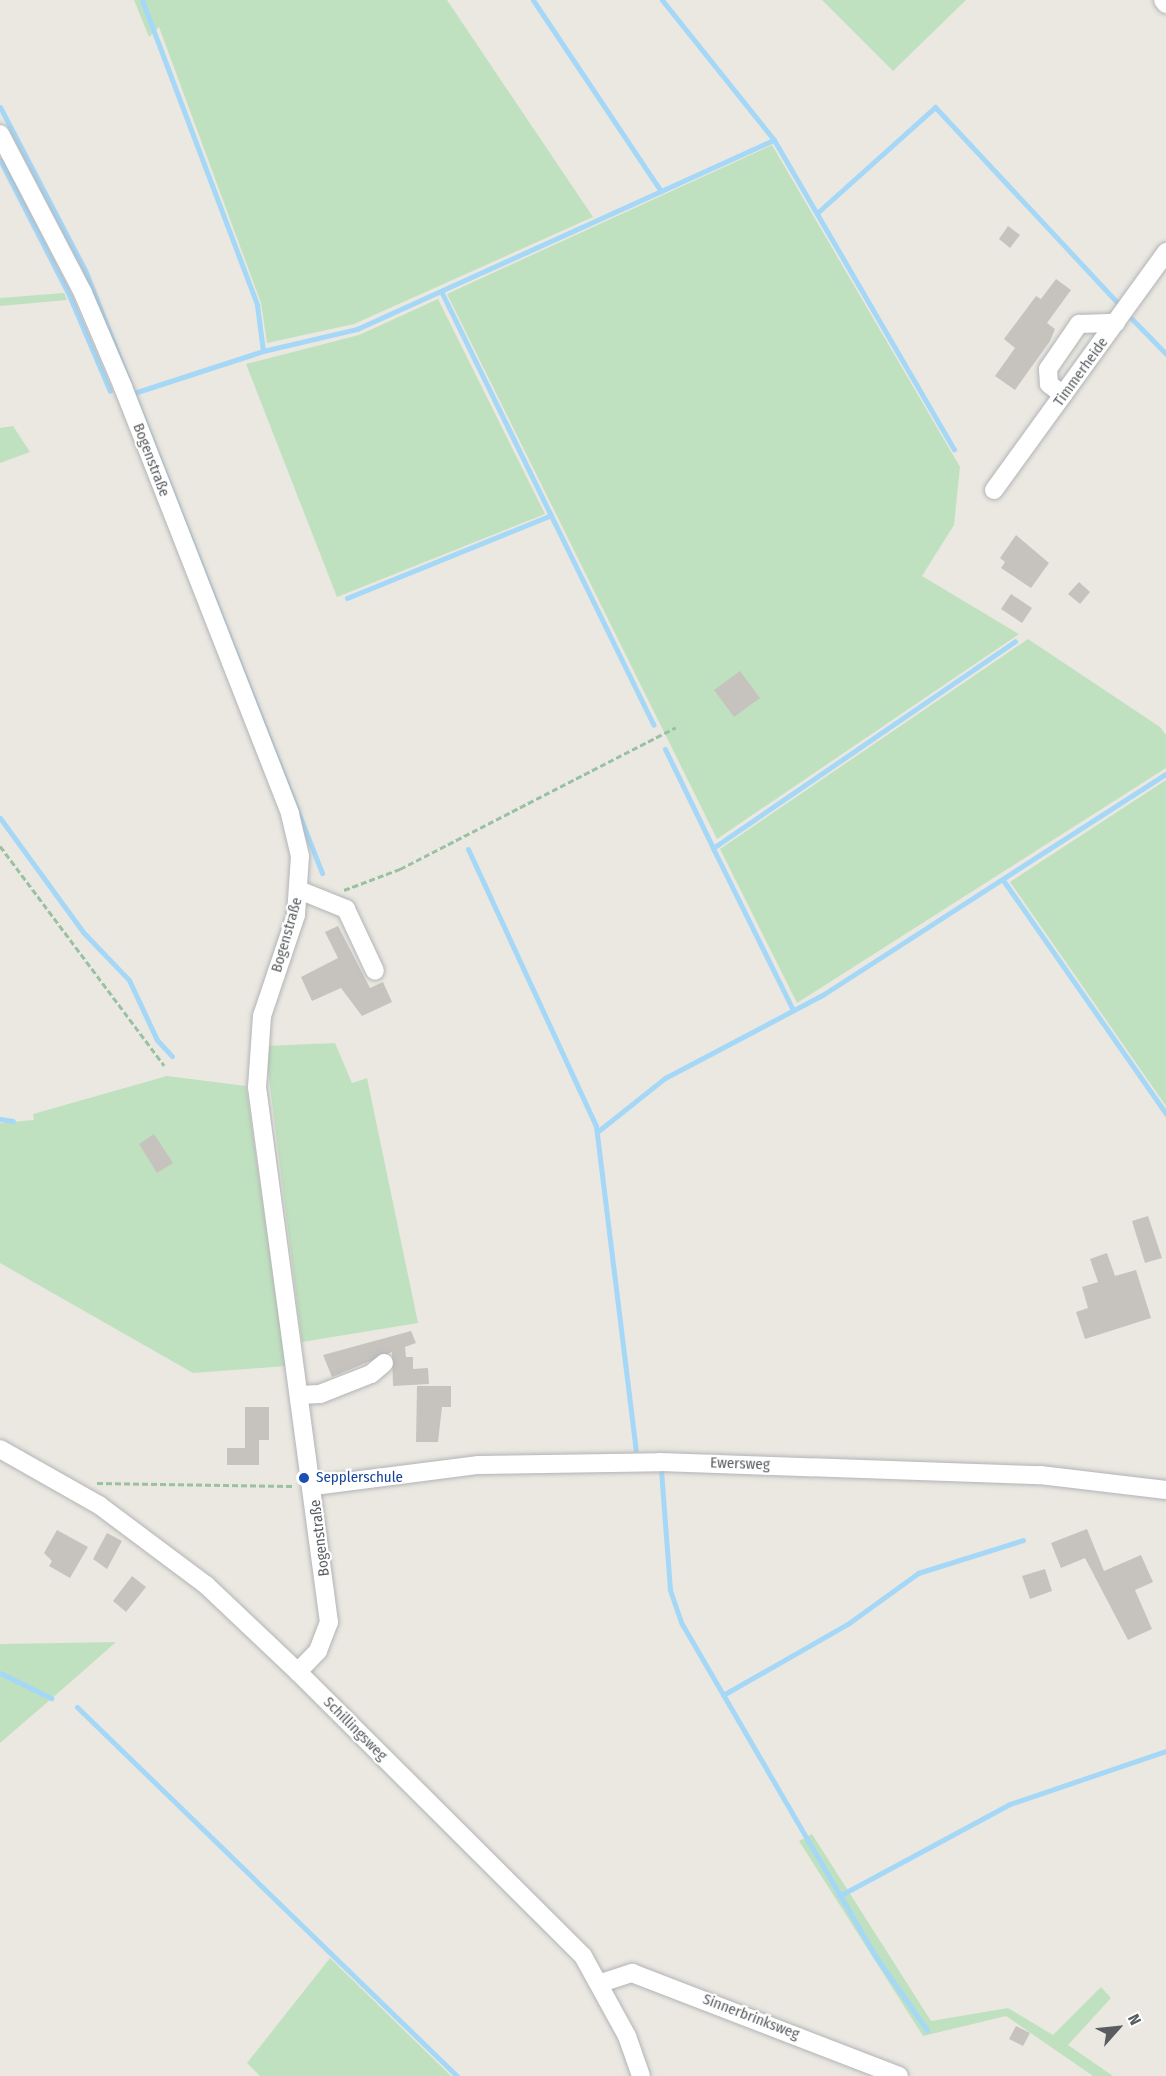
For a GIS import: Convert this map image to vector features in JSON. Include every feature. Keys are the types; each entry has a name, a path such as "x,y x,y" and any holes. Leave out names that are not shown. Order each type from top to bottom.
{"street":[{"path":"1163,0 1166,4"},
{"name":"Bogenstraße","path":"0,134 83,293 127,398 290,814 300,856 299,890 262,1016 257,1088 299,1395 314,1486 329,1622 318,1651 298,1672"},
{"name":"Timmerheide","path":"994,490 1166,252"},
{"path":"1064,395 1049,384 1048,369 1079,324 1116,323"},
{"path":"299,890 346,909 375,971"},
{"path":"299,1395 320,1394 371,1374 384,1364"},
{"name":"Schillingsweg","path":"0,1449 71,1489 206,1585 298,1672 583,1956 601,1983 641,2076"},
{"name":"Ewersweg","path":"314,1486 479,1465 660,1462 1040,1475 1166,1490"},
{"name":"Sinnerbrinksweg","path":"601,1983 632,1973 899,2076"}],"path":[{"path":"319,898 400,869 676,727"},
{"path":"0,846 164,1065"},
{"path":"71,1489 80,1482 314,1486"}],"green space":[{"path":"134,0 447,0 593,217 354,324 267,343 261,303 159,27 149,37"},
{"path":"822,0 966,0 893,71"},
{"path":"772,145 960,467 954,525 922,576 1019,634 717,839 447,294"},
{"path":"64,293 67,300 0,306 0,298"},
{"path":"438,299 545,514 337,597 246,364 359,335"},
{"path":"13,426 30,452 0,463 0,428"},
{"path":"1028,639 1160,727 1166,735 1166,768 797,1003 720,849"},
{"path":"1166,780 1166,1106 1010,882"},
{"path":"335,1043 352,1083 367,1078 418,1323 302,1342 265,1046"},
{"path":"167,1076 246,1086 286,1366 193,1373 0,1263 0,1123 34,1120 33,1114"},
{"path":"116,1642 65,1687 0,1743 0,1644"},
{"path":"812,1834 931,2021 1008,2008 1053,2035 1101,1987 1111,1998 1068,2045 1113,2076 1093,2076 1006,2016 923,2036 799,1841"},
{"path":"330,1958 451,2076 260,2076 247,2063"}],"building":[{"path":"1008,226 1020,235 1010,248 999,239"},
{"path":"1056,279 1071,290 1047,323 1055,329 1050,341 1015,390 995,376 1015,348 1004,339 1036,296 1041,299"},
{"path":"1016,535 1049,563 1031,588 1001,568 1005,562 1000,558"},
{"path":"1079,582 1090,592 1080,604 1068,594"},
{"path":"1011,594 1032,608 1022,623 1001,609"},
{"path":"740,671 760,698 734,717 714,690"},
{"path":"338,926 370,988 383,982 392,1002 362,1016 341,988 312,1001 301,977 338,958 325,932"},
{"path":"154,1134 173,1163 157,1173 139,1144"},
{"path":"1148,1216 1162,1258 1145,1263 1132,1221"},
{"path":"1107,1253 1115,1276 1136,1270 1151,1318 1085,1339 1076,1312 1088,1308 1082,1287 1098,1282 1090,1259"},
{"path":"411,1331 416,1343 405,1347 406,1357 413,1357 413,1369 428,1368 429,1384 393,1386 392,1352 332,1377 323,1355"},
{"path":"417,1386 451,1386 451,1407 442,1407 438,1442 416,1442"},
{"path":"245,1407 269,1407 269,1440 259,1440 259,1465 227,1465 227,1448 245,1448"},
{"path":"1087,1529 1104,1571 1141,1555 1153,1582 1135,1590 1152,1629 1128,1640 1085,1558 1061,1568 1051,1543"},
{"path":"57,1530 88,1547 70,1578 49,1566 52,1561 44,1553"},
{"path":"107,1533 122,1541 107,1569 93,1559"},
{"path":"1045,1569 1052,1591 1030,1599 1022,1576"},
{"path":"132,1576 146,1587 126,1612 113,1601"},
{"path":"1016,2026 1030,2033 1023,2046 1009,2039"}],"waterway":[{"path":"142,0 257,305 263,351"},
{"path":"533,0 661,191"},
{"path":"662,0 774,140 954,449"},
{"path":"0,107 85,270 322,873"},
{"path":"817,213 935,107 1119,304"},
{"path":"137,392 263,351 357,329 774,140"},
{"path":"0,160 69,295 110,391"},
{"path":"441,291 654,725"},
{"path":"1132,319 1166,354"},
{"path":"347,598 551,515"},
{"path":"793,1010 713,848 1015,641"},
{"path":"665,749 713,848"},
{"path":"597,1132 665,1078 824,994 1166,774"},
{"path":"0,818 83,932 129,980 157,1040 172,1056"},
{"path":"468,849 596,1126 636,1450"},
{"path":"1003,880 1166,1114"},
{"path":"0,1119 13,1121"},
{"path":"661,1470 670,1590 682,1624 876,1957 927,2030"},
{"path":"723,1695 849,1623 918,1573 1023,1540"},
{"path":"0,1673 51,1698"},
{"path":"77,1707 457,2076"},
{"path":"839,1896 1010,1804 1166,1751"}],"place":[{"name":"Sepplerschule","path":"304,1478"}]}
